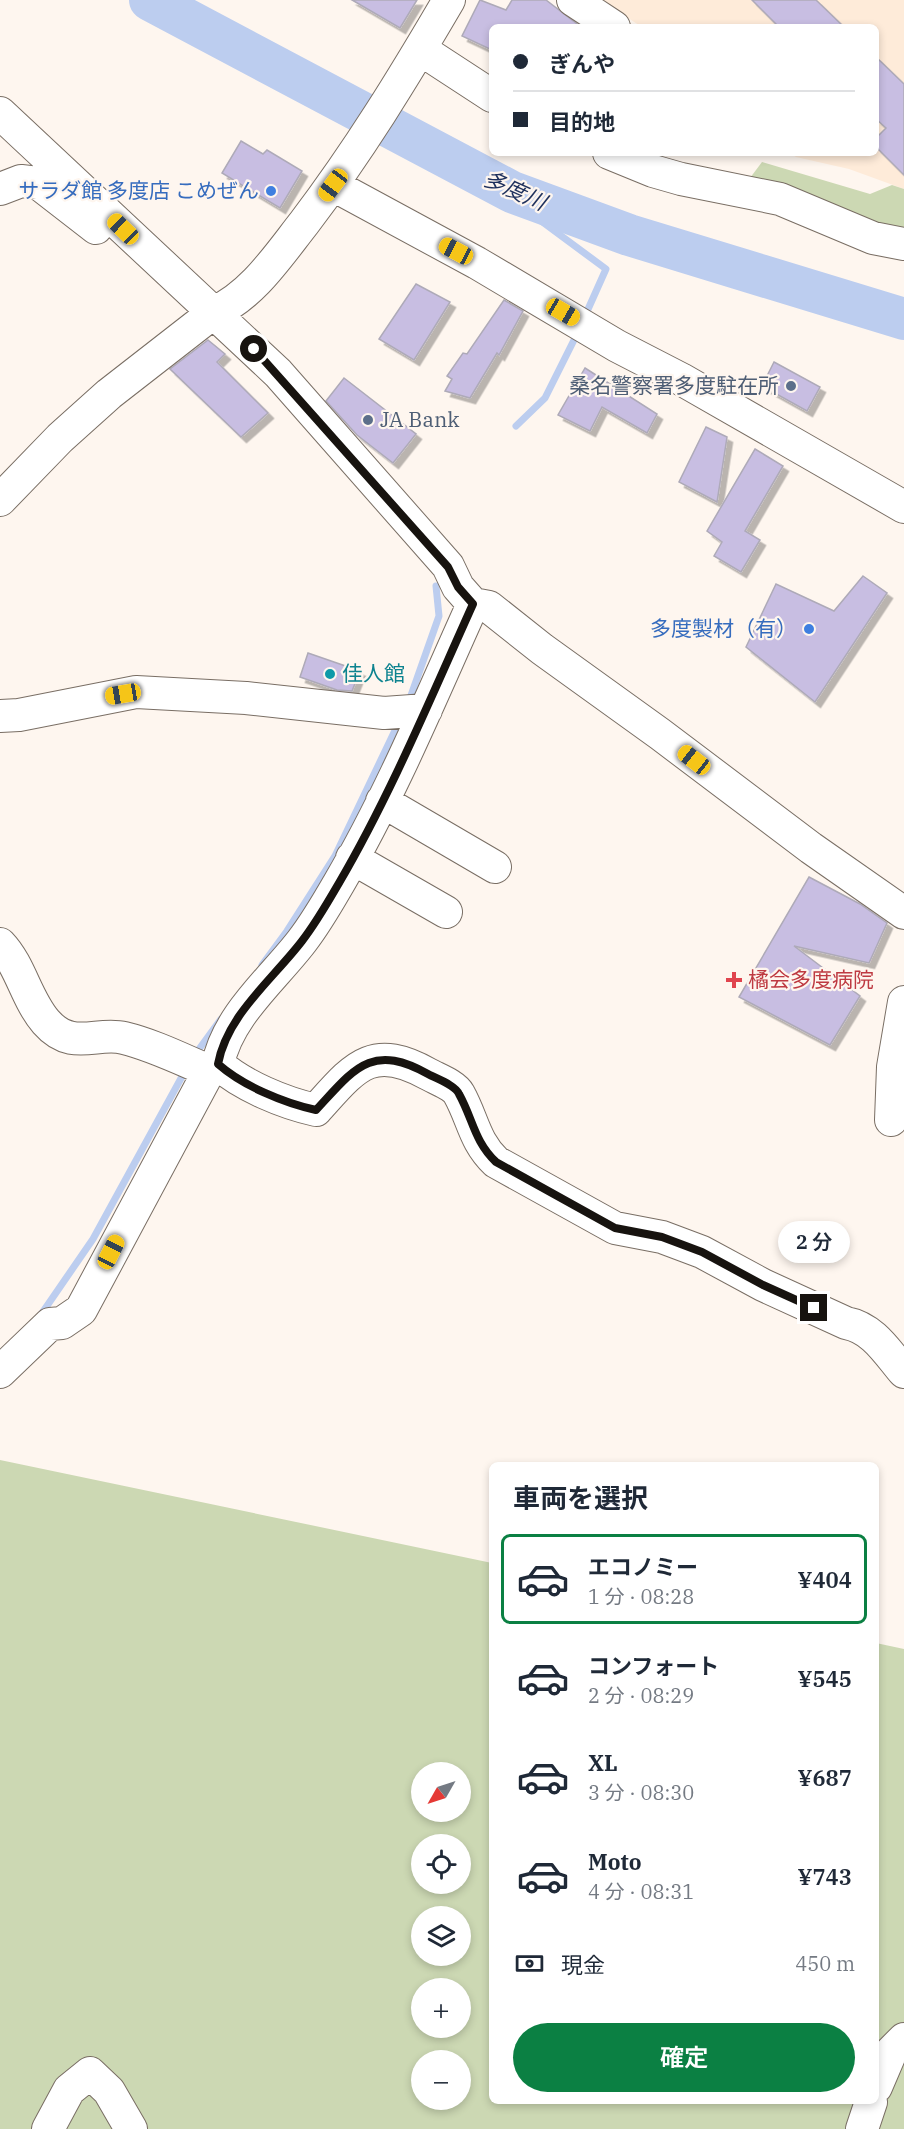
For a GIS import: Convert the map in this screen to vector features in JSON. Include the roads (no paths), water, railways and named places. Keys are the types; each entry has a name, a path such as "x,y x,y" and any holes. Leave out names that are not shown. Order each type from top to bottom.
{"street":[{"path":"0,500 60,438 109,394 213,313 231,305 274,262 339,177 449,0"},
{"path":"573,0 609,24"},
{"path":"418,53 489,94"},
{"path":"0,113 155,260 242,338 293,390 448,567 458,587 473,604 489,607 542,649 660,734 811,848 904,913"},
{"path":"616,156 653,171 780,199 873,238 904,244"},
{"path":"339,177 617,346 681,379 904,507"},
{"path":"0,189 21,182 38,183 132,256 155,260"},
{"path":"0,1372 50,1324 63,1323 81,1310 214,1067 222,1047 252,999 303,940 352,858 426,710 473,604"},
{"path":"0,716 19,715 136,692 246,698 384,713 426,710"},
{"path":"382,801 495,867"},
{"path":"352,858 446,912"},
{"path":"0,944 10,955 47,1023 63,1035 84,1041 120,1037 214,1067 297,1106 316,1110 346,1076 370,1061 393,1058 417,1067 458,1091 481,1148 496,1162 615,1228 662,1237 702,1252 763,1285 846,1323 859,1325 874,1336 904,1372"},
{"path":"891,1120 893,1067 904,1002"},
{"path":"879,2080 891,2052 904,2039"},
{"path":"48,2129 69,2090 90,2073 109,2091 131,2129"},
{"path":"862,2129 870,2104"}],"waterway":[{"name":"多度川","path":"150,0 512,192 629,235 904,319"},
{"path":"521,195 533,215 606,269 585,316"},
{"path":"516,426 545,398 578,332"},
{"path":"408,704 439,616 436,586"},
{"path":"262,965 287,931 335,856 399,722"},
{"path":"194,1056 221,1019"},
{"path":"40,1316 93,1239 185,1071"}],"place":[{"name":"サラダ館 多度店 こめぜん","path":"271,191"},
{"name":"桑名警察署多度駐在所","path":"791,386"},
{"name":"JA Bank","path":"368,420"},
{"name":"多度製材（有）","path":"809,629"},
{"name":"佳人館","path":"330,674"},
{"name":"橘会多度病院","path":"734,980"}]}
